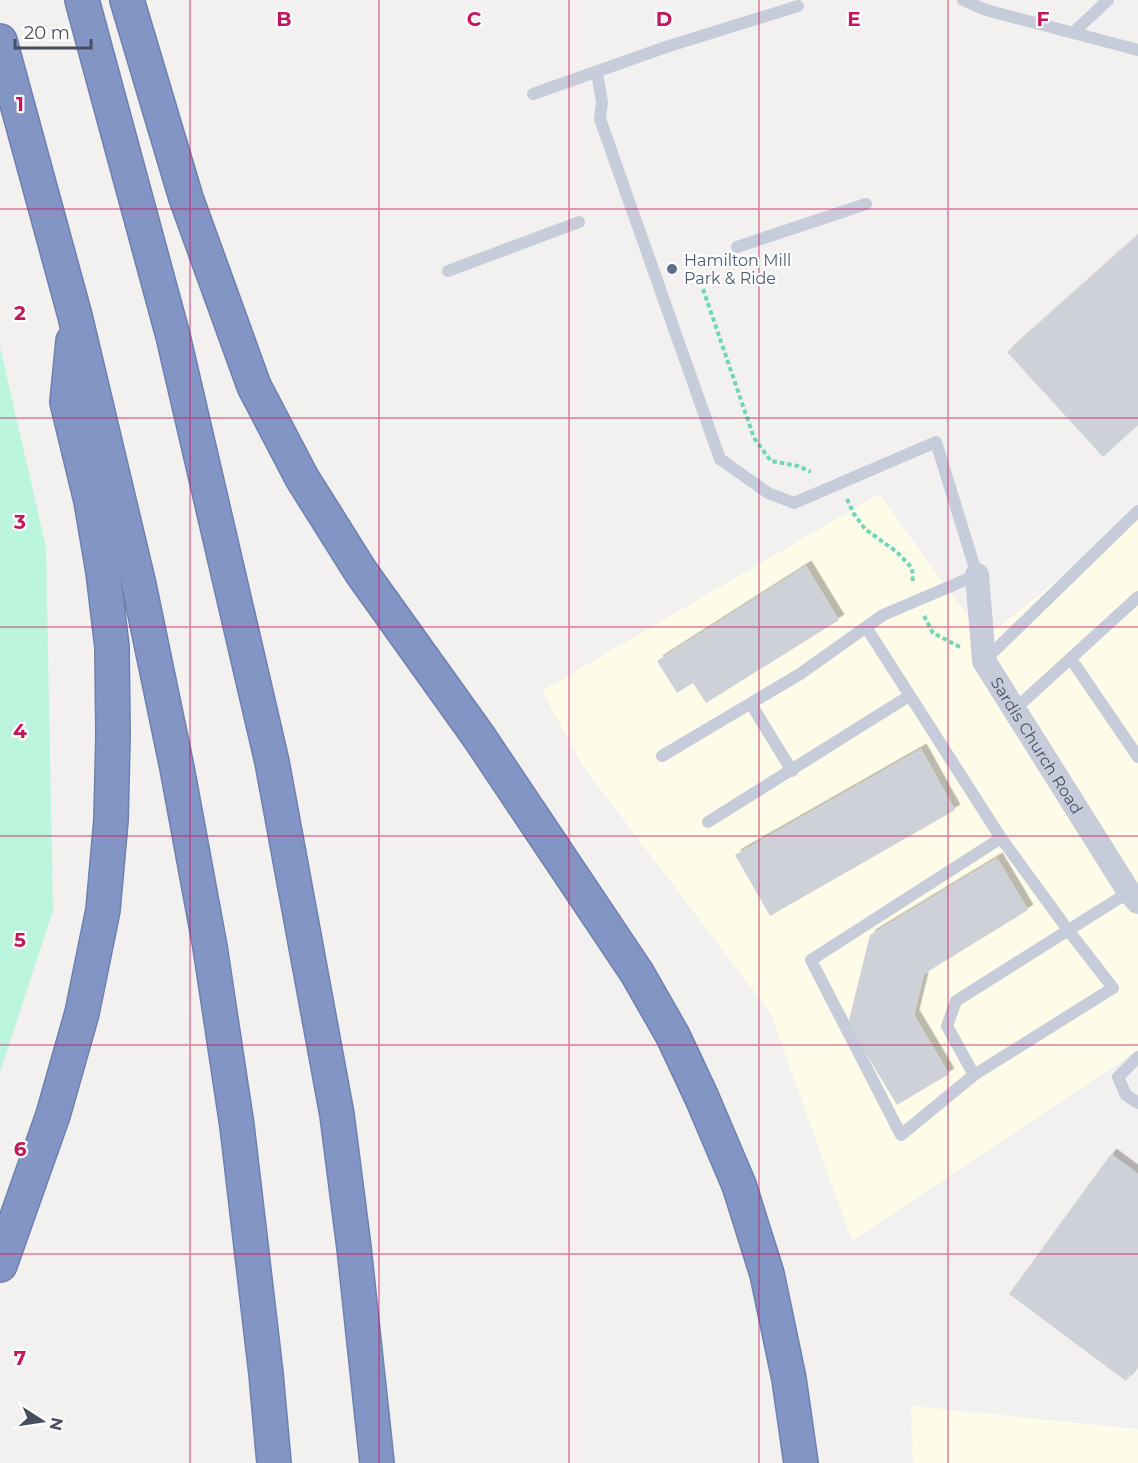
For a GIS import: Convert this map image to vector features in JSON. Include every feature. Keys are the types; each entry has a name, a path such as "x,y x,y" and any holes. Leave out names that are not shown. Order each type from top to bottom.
{"highway":[{"path":"82,0 173,336 272,762 337,1115 377,1463"},
{"path":"127,0 186,198 221,297 254,386 302,478 361,572 479,737 637,973 673,1036 702,1098 739,1185 767,1274 789,1378 801,1463"},
{"path":"0,41 75,316 139,585 177,768 210,947 237,1126 274,1463"},
{"path":"0,1266 53,1114 82,1013 104,910 111,820 112,647 91,501 67,402 75,316"}],"street":[{"name":"Sardis Church Road","path":"977,575 984,661 1133,897"}],"lane":[{"path":"963,0 986,10 1138,50"},
{"path":"1073,33 1108,0"},
{"path":"533,94 666,47 798,6"},
{"path":"597,73 602,102 600,119 720,459 768,493 794,502 936,442 977,575 884,615 800,674 662,756"},
{"path":"737,247 866,204"},
{"path":"448,271 579,222"},
{"path":"984,661 1138,511"},
{"path":"1015,710 1138,597"},
{"path":"866,627 1001,838 1113,988 974,1075 901,1135 811,960 1001,838"},
{"path":"1071,658 1138,757"},
{"path":"708,822 909,696"},
{"path":"751,704 792,771"},
{"path":"974,1075 947,1026 956,1001 1068,930 1133,897"},
{"path":"1138,1057 1118,1077 1126,1095 1138,1103"}],"path":[{"path":"703,289 754,438 771,460 798,466 811,472"}],"shaded area":[{"path":"879,494 984,639 1138,516 1138,1050 852,1241 771,1014 583,766 542,691"},
{"path":"911,1406 1138,1429 1138,1463 913,1463"}],"green space":[{"path":"0,347 46,547 53,911 0,1072"}],"building":[{"path":"1138,235 1138,425 1103,457 1007,352"},
{"path":"806,566 839,620 706,703 693,683 677,693 657,661"},
{"path":"921,749 955,810 770,916 735,855"},
{"path":"997,858 1028,910 924,974 914,1015 949,1074 897,1105 848,1024 870,935"},
{"path":"1111,1154 1138,1174 1138,1365 1126,1381 1009,1294"}],"place":[{"name":"Hamilton Mill Park & Ride","path":"672,269"}]}
